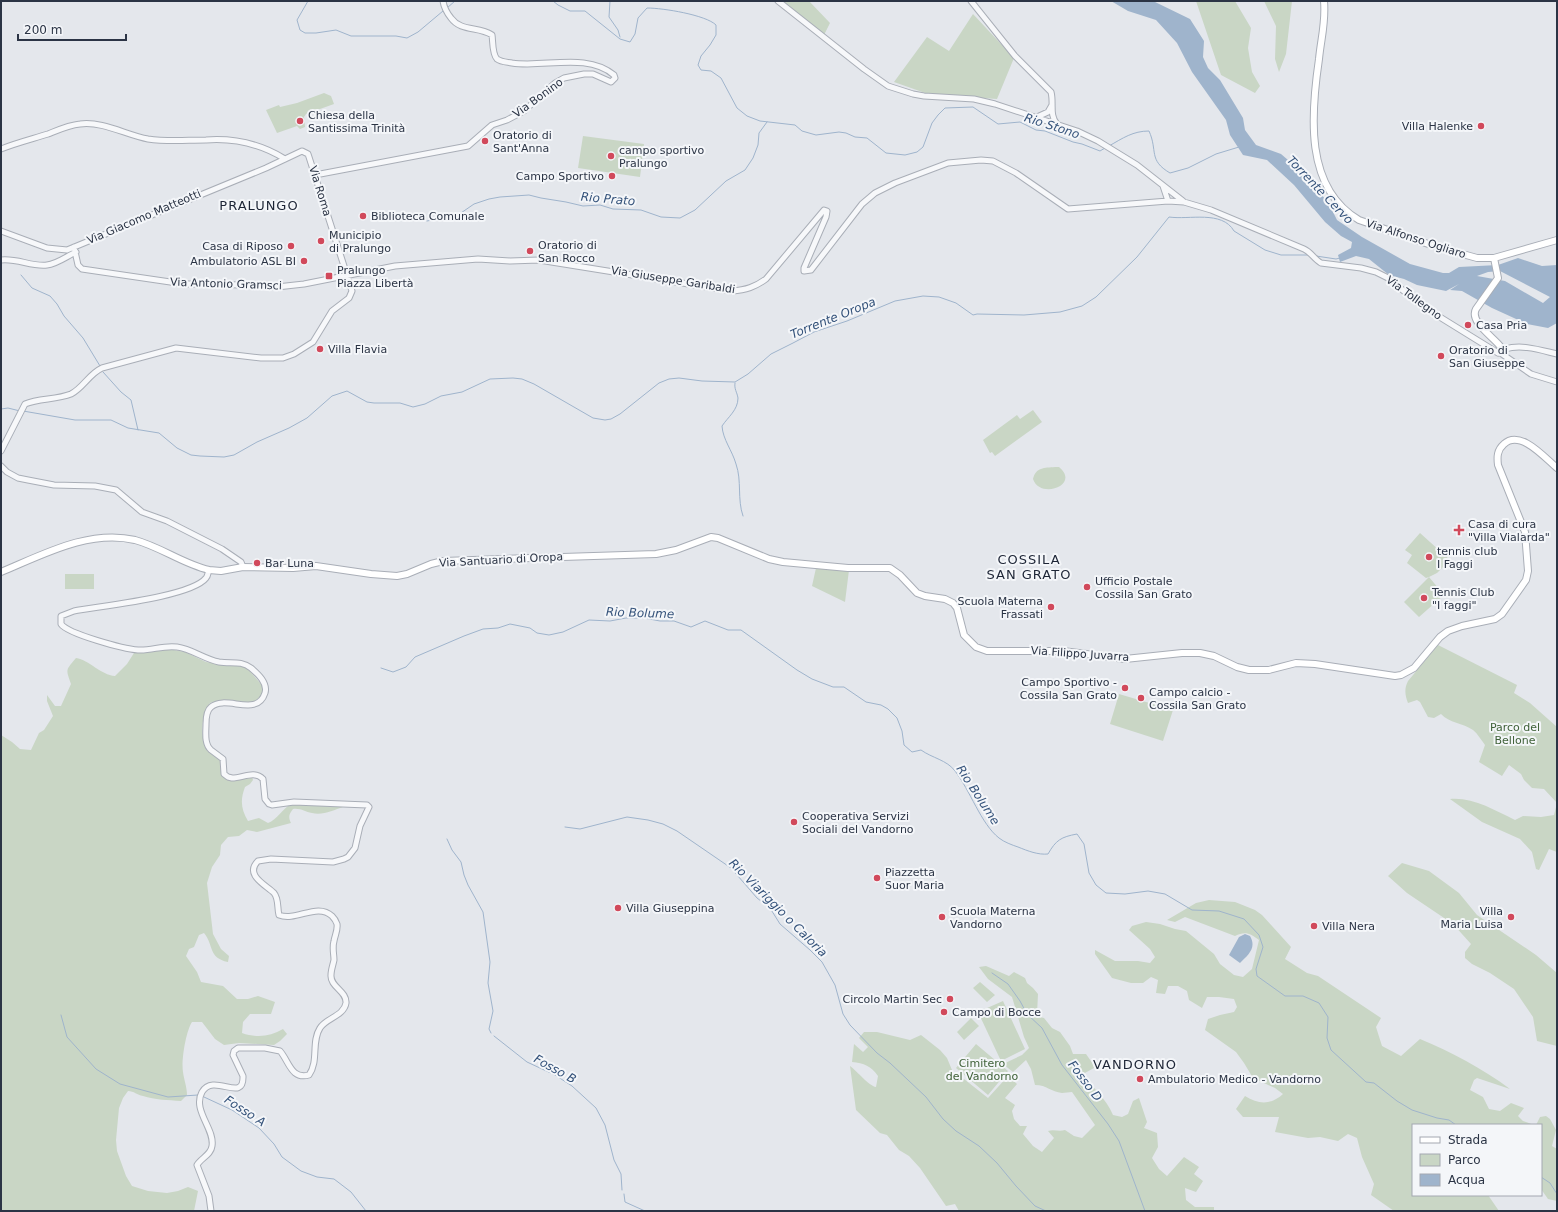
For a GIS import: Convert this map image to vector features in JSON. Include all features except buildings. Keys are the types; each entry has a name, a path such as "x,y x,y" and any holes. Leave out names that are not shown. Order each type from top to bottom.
{"main road":[{"name":"Via Alfonso Ogliaro","path":"1324,1 1325,18 1316,82 1314,124 1316,155 1321,173 1329,192 1339,206 1349,215 1359,220 1477,258 1494,260 1557,240"},
{"path":"1494,260 1499,275 1497,281 1476,308 1474,314 1476,321 1500,350"},
{"name":"Via Filippo Juvarra","path":"890,568 900,575 917,594 945,599 953,603 957,608 964,635 976,647 987,651 1051,650 1125,659 1182,653 1200,653 1214,656 1237,667 1249,670 1269,670 1296,663 1315,664 1373,674 1395,676 1402,675 1414,668 1436,640 1448,631 1498,617 1506,611 1526,580 1528,572 1525,532 1498,465 1497,456 1502,446 1512,440 1522,441 1557,468"},
{"name":"Via Santuario di Oropa","path":"1,572 82,541 105,538 135,540 209,570 221,571 243,567 293,568 316,566 371,574 397,576 408,574 431,564 443,561 669,552 711,537 718,538 769,559 783,562 848,568 890,568"}],"street":[{"path":"778,1 864,69 888,86 924,96 974,99 987,102 1077,132 1137,165 1163,186 1168,192 1184,202"},
{"path":"971,1 1015,56 1051,92 1052,104 1047,121"},
{"name":"Via Bonino","path":"315,175 468,146 492,125 507,120 524,111 555,83 564,78 584,74 593,74 613,82 615,78 610,72 589,64 565,62 519,64 503,62 496,59 492,35 487,32 458,26 443,4"},
{"path":"1037,118 1050,113"},
{"path":"1050,113 1060,126"},
{"path":"1,149 64,128 80,124 91,124 147,138 180,142 223,140 246,142 263,147 285,158"},
{"name":"Via Roma","path":"1,451 25,404 32,401 70,394 79,389 95,372 102,368 176,348 273,359 294,354 313,342 332,311 351,294 352,291 309,157 302,151 285,158"},
{"name":"Via Giacomo Matteotti","path":"1,231 47,248 67,250 75,249 266,168 285,158"},
{"name":"Via Giuseppe Garibaldi","path":"346,276 388,267 478,259 507,261 539,260 732,291 743,290 759,284 766,279 824,210 827,211 826,217 804,271 811,270 862,204 875,193 895,183 955,162 981,160 993,161 1016,173 1068,209 1168,201 1184,202"},
{"path":"1168,192 1170,196 1168,201"},
{"path":"1158,202 1168,192"},
{"name":"Via Tollegno","path":"1184,202 1211,210 1309,252 1321,263 1361,268 1376,272 1388,278 1422,306 1483,344 1500,350"},
{"path":"1,260 14,260 48,265 75,249"},
{"name":"Via Antonio Gramsci","path":"75,249 78,264 82,269 184,284 277,287 304,284 346,276"},
{"path":"1500,350 1516,346 1557,354"},
{"path":"1500,350 1531,374 1557,382"},
{"path":"1,466 7,472 23,479 54,485 95,486 116,490 142,512 167,521 222,549 241,562 243,567"},
{"path":"209,570 203,581 180,592 74,611 62,616 61,624 70,631 125,648 143,650 176,647 188,650 208,660 229,663 239,662 247,665 264,682 266,688 262,699 254,705 249,706 228,703 214,705 210,707 207,714 206,742 210,749 223,759 224,774 232,778 256,774 261,776 263,778 265,799 268,804 272,805 294,802 367,805 369,807 360,826 355,848 348,857 333,862 271,859 258,862 253,868 254,873 261,883 274,893 277,898 279,915 290,918 318,911 330,915 336,920 337,928 334,942 334,961 330,975 332,981 344,994 346,1002 342,1012 324,1023 318,1032 313,1067 309,1075 304,1076 294,1073 280,1051 265,1048 238,1048 234,1051 233,1055 243,1076 239,1087 232,1089 213,1085 204,1089 202,1093 201,1108 211,1136 212,1146 208,1154 199,1160 197,1165 210,1202 211,1211"}],"green space":[{"path":"781,1 809,1 830,23 824,35"},
{"path":"1196,1 1235,1 1251,28 1248,48 1252,72 1260,86 1255,93 1221,75"},
{"path":"1264,1 1292,1 1286,54 1279,72 1275,59 1276,26"},
{"path":"973,14 1014,58 997,99 928,94 894,82 927,37 949,51"},
{"path":"324,93 331,96 334,104 306,114 304,117 305,127 300,129 297,126 277,133 266,110 279,105 280,107 297,103"},
{"name":"campo sportivo Pralungo","path":"583,136 644,144 640,177 578,168"},
{"path":"1033,410 1042,422 995,456 992,452 990,453 983,440 1017,415 1020,419"},
{"path":"1059,467 1064,474 1065,479 1057,488 1043,489 1037,485 1033,479 1038,470"},
{"name":"tennis club I Faggi","path":"1420,533 1450,560 1437,573 1426,578 1407,563 1412,555 1405,550"},
{"path":"816,568 849,570 845,602 812,586"},
{"path":"65,574 94,574 94,589 65,589"},
{"name":"Tennis Club \"I faggi\"","path":"1429,577 1444,595 1419,617 1404,602"},
{"name":"Parco del Bellone","path":"1438,645 1517,685 1514,693 1530,703 1557,727 1557,803 1544,789 1532,788 1524,780 1521,774 1509,765 1502,776 1479,762 1485,745 1473,730 1444,717 1441,714 1434,718 1428,717 1420,702 1417,700 1408,703 1405,692 1408,681"},
{"path":"168,649 185,652 206,662 237,665 247,668 262,685 262,694 253,702 244,703 226,700 210,703 205,714 202,728 206,747 209,752 221,762 221,770 226,778 252,777 253,780 245,787 242,796 243,808 248,821 259,818 268,823 287,807 295,804 343,807 320,814 293,809 289,816 291,823 257,832 247,830 239,836 228,837 221,845 220,855 212,867 207,883 213,934 221,949 229,956 228,962 222,960 214,954 204,933 199,935 194,947 189,949 186,956 197,972 201,982 223,986 237,999 248,999 258,996 275,1002 271,1014 250,1014 243,1022 242,1033 252,1036 263,1036 273,1034 283,1029 287,1034 274,1045 239,1043 224,1045 215,1039 202,1022 192,1022 183,1054 183,1072 187,1095 181,1101 166,1100 148,1097 128,1091 123,1098 119,1108 116,1140 117,1151 126,1176 132,1186 148,1191 167,1193 188,1187 198,1191 194,1211 1,1211 1,735 20,749 31,750 39,733 44,730 53,716 47,701 47,695 55,706 61,706 71,684 68,675 68,668 76,658 81,659 105,673 115,676 127,664 134,653"},
{"path":"1119,694 1173,710 1163,741 1110,724"},
{"path":"1450,799 1475,802 1515,820 1523,816 1541,817 1554,815 1557,803 1557,852 1549,849 1539,870 1536,869 1532,852 1520,839 1482,822"},
{"path":"1402,863 1429,871 1459,893 1477,915 1536,955 1557,973 1557,1046 1537,1041 1533,1017 1514,989 1490,973 1472,964 1465,958 1465,952 1471,944 1453,924 1407,893 1388,876"},
{"path":"1209,900 1235,902 1255,910 1262,915 1291,947 1285,959 1307,973 1318,976 1381,1018 1376,1027 1382,1046 1401,1056 1420,1039 1466,1061 1510,1089 1477,1078 1474,1080 1470,1090 1483,1097 1489,1109 1500,1111 1511,1103 1524,1108 1518,1116 1523,1121 1531,1124 1412,1124 1412,1196 1489,1196 1499,1211 1394,1211 1371,1195 1374,1184 1362,1157 1357,1138 1348,1134 1338,1141 1320,1137 1308,1138 1275,1132 1279,1117 1243,1117 1236,1109 1245,1096 1255,1101 1269,1102 1283,1094 1275,1088 1253,1078 1236,1052 1205,1030 1208,1019 1234,1012 1237,1007 1234,999 1207,997 1202,1008 1189,1000 1187,991 1178,986 1168,986 1165,994 1156,993 1158,980 1151,977 1143,983 1131,983 1112,978 1095,954 1095,950 1115,961 1138,961 1150,963 1155,957 1150,949 1129,930 1132,926 1146,922 1160,924 1186,931 1214,954 1220,964 1234,975 1243,977 1252,969 1259,940 1247,934 1235,936 1185,917 1175,922 1167,920 1196,903"},
{"path":"986,966 1009,976 1014,972 1025,978 1027,983 1038,994 1037,1014 1044,1018 1052,1028 1060,1032 1070,1046 1073,1054 1086,1054 1093,1064 1094,1068 1083,1074 1107,1104 1113,1115 1122,1117 1128,1114 1133,1101 1139,1098 1147,1122 1144,1128 1157,1133 1158,1147 1152,1158 1159,1169 1167,1176 1184,1157 1199,1167 1194,1174 1203,1181 1196,1192 1185,1188 1186,1200 1195,1207 1214,1207 1214,1211 959,1211 955,1204 946,1206 920,1168 909,1156 899,1150 887,1135 880,1133 856,1110 850,1066 876,1087 878,1076 867,1066 852,1062 854,1044 863,1052 868,1047 859,1038 864,1032 877,1032 910,1040 921,1035 940,1050 947,1058 952,1070 951,1074 964,1079 988,1098 1008,1076 1017,1084 1005,1098 1015,1105 1012,1111 1014,1119 1020,1126 1027,1126 1023,1134 1033,1146 1042,1152 1054,1138 1048,1131 1065,1130 1074,1136 1082,1138 1095,1125 1072,1092 1062,1093 1043,1086 1035,1085 1031,1069 1026,1060 1013,1072 1003,1064 1022,1055 1029,1048 1024,1037 1012,997 988,979 979,967"},
{"path":"980,982 995,995 987,1002 973,988"},
{"path":"1003,1001 1025,1049 1001,1061 978,1012"},
{"path":"971,1018 979,1026 964,1040 957,1032"},
{"name":"Cimitero del Vandorno","path":"976,1044 1008,1071 988,1095 956,1068"},
{"path":"1546,1116 1550,1119 1556,1130 1552,1146 1557,1149 1557,1201 1548,1199 1542,1190 1542,1124 1536,1124 1540,1117"}],"water":[{"path":"1111,1 1153,1 1190,19 1204,41 1203,57 1208,68 1220,80 1243,118 1245,130 1256,145 1281,154 1295,166 1328,202 1337,220 1362,237 1410,264 1443,273 1449,273 1459,267 1498,265 1518,258 1542,266 1557,265 1557,323 1548,328 1527,324 1492,308 1462,291 1450,290 1459,284 1446,291 1417,285 1404,279 1389,275 1369,259 1356,256 1340,262 1338,255 1351,248 1352,242 1341,236 1325,222 1294,185 1267,160 1243,155 1230,135 1226,120 1192,72 1177,43 1156,20 1128,11","holes":["1500,271 1550,297 1543,303 1505,281 1477,276 1488,272"]},
{"path":"1245,934 1250,936 1253,944 1249,954 1240,963 1229,955 1239,937"}],"waterway":[{"name":"Rio Stono","path":"12,1 21,1"},
{"name":"Rio Stono","path":"308,1 297,20 300,30 305,33 336,30 351,36 396,36 407,38 418,32 443,11"},
{"name":"Rio Stono","path":"447,8 455,1"},
{"name":"Rio Stono","path":"553,1 570,11 585,11 620,39 630,42 635,34 638,18 647,8 663,9 694,15 711,21 716,25 716,35 701,56 698,65 701,70 711,71 721,78 737,108 747,116 760,121 795,125 802,131 816,135 839,132 846,133 855,137 867,138 886,153 905,155 917,152 923,147 932,123 945,108 973,107 998,124 1020,122 1036,130 1045,131 1100,151 1105,148"},
{"path":"610,1 609,17 618,30 620,37"},
{"name":"Rio Prato","path":"427,221 458,215 474,204 489,199 529,195 583,206 600,205 613,209 641,210 661,217 680,218 695,210 726,181 745,170 753,158 758,145 759,133 767,122"},
{"name":"Rio Stono","path":"1109,146 1133,134 1149,131 1152,138 1156,159 1159,164 1170,173 1188,168 1216,154 1239,147"},
{"name":"Torrente Oropa","path":"23,411 75,420 111,420 128,428 159,433 177,448 191,455 224,457 234,455 257,442 289,428 307,418 332,396 347,391 367,402 400,403 413,407 425,404 441,396 462,392 490,379 522,379 534,384 593,418 605,420 611,419 620,414 659,383 669,379 679,378 702,381 735,382 748,374 771,354 814,332 847,321 895,301 923,296 939,297 956,303 973,315 1024,315 1060,312 1082,306 1096,297 1137,257 1169,217 1204,217 1222,220 1229,224 1234,231 1265,250 1281,255 1309,255"},
{"name":"Torrente Oropa","path":"1316,256 1336,259 1340,258"},
{"path":"21,275 32,288 50,296 57,304 64,316 83,338 100,366"},
{"path":"103,372 121,392 131,400 138,430"},
{"path":"735,383 738,402 735,410 722,426 724,436 738,470 740,503 743,516"},
{"name":"Torrente Oropa","path":"1,409 8,408 20,411"},
{"name":"Rio Bolume","path":"381,668 393,672 406,667 415,657 464,636 483,629 498,628 510,624 530,628 537,633 549,635 563,632 589,620 610,621 626,618 674,621 691,627 705,621 728,630 741,630 812,679 833,687 844,687 866,702 881,705 888,709 897,718 902,731 904,745 912,752 921,750 952,767 981,816 993,832 1003,841 1033,852 1048,854 1056,842 1067,836 1077,834 1084,844 1089,873 1096,885 1106,893 1125,894 1148,891 1165,894 1192,910 1219,911 1244,919 1259,935 1263,947 1256,969 1257,976 1285,996 1303,996 1319,1003 1328,1017 1327,1038 1331,1050 1366,1082 1374,1083 1397,1101 1412,1110 1437,1118 1449,1120 1455,1124"},
{"name":"Rio Viariggio o Caloria","path":"565,827 580,829 627,817 648,820 663,824 677,831 731,868 757,898 770,908 780,924 822,962 835,985 843,1014 850,1025 877,1053 890,1063 926,1097 943,1119 956,1131 979,1146 997,1163 1035,1206 1046,1211"},
{"name":"Fosso B","path":"447,839 452,850 461,862 468,885 483,912 490,962 488,983 493,1011 489,1029 491,1033"},
{"name":"Fosso D","path":"992,973 1008,984 1027,1014 1042,1028 1062,1065 1108,1124 1119,1141 1145,1211"},
{"name":"Fosso A","path":"61,1015 67,1037 96,1069 120,1084 168,1097 198,1095"},
{"name":"Fosso B","path":"494,1036 527,1062 555,1075 572,1086 596,1108 605,1125 614,1160 621,1174 622,1190"},
{"name":"Fosso A","path":"204,1097 232,1110 259,1128 274,1144 282,1157 301,1171 317,1177 334,1179 351,1192 366,1211"},
{"name":"Rio Bolume","path":"1542,1178 1550,1183 1557,1194"},
{"name":"Fosso B","path":"624,1194 625,1202 645,1211"}],"place":[{"name":"Chiesa della Santissima Trinità","path":"300,121"},
{"name":"Villa Halenke","path":"1481,126"},
{"name":"Oratorio di Sant'Anna","path":"485,141"},
{"name":"campo sportivo Pralungo","path":"611,156"},
{"name":"Campo Sportivo","path":"612,176"},
{"name":"Biblioteca Comunale","path":"363,216"},
{"name":"Municipio di Pralungo","path":"321,241"},
{"name":"Casa di Riposo","path":"291,246"},
{"name":"Oratorio di San Rocco","path":"530,251"},
{"name":"Ambulatorio ASL BI","path":"304,261"},
{"name":"Pralungo Piazza Libertà","path":"329,276"},
{"name":"Casa Pria","path":"1468,325"},
{"name":"Villa Flavia","path":"320,349"},
{"name":"Oratorio di San Giuseppe","path":"1441,356"},
{"name":"Casa di cura \"Villa Vialarda\"","path":"1459,530"},
{"name":"tennis club I Faggi","path":"1429,557"},
{"name":"Bar Luna","path":"257,563"},
{"name":"Ufficio Postale Cossila San Grato","path":"1087,587"},
{"name":"Tennis Club \"I faggi\"","path":"1424,598"},
{"name":"Scuola Materna Frassati","path":"1051,607"},
{"name":"Campo Sportivo - Cossila San Grato","path":"1125,688"},
{"name":"Campo calcio - Cossila San Grato","path":"1141,698"},
{"name":"Cooperativa Servizi Sociali del Vandorno","path":"794,822"},
{"name":"Piazzetta Suor Maria","path":"877,878"},
{"name":"Villa Giuseppina","path":"618,908"},
{"name":"Scuola Materna Vandorno","path":"942,917"},
{"name":"Villa Maria Luisa","path":"1511,917"},
{"name":"Villa Nera","path":"1314,926"},
{"name":"Circolo Martin Sec","path":"950,999"},
{"name":"Campo di Bocce","path":"944,1012"},
{"name":"Ambulatorio Medico - Vandorno","path":"1140,1079"}],"district":[{"name":"PRALUNGO","path":"259,205"},
{"name":"COSSILA SAN GRATO","path":"1029,566"},
{"name":"VANDORNO","path":"1135,1064"}],"water label":[{"name":"Torrente Cervo","path":"1320,190"}]}
